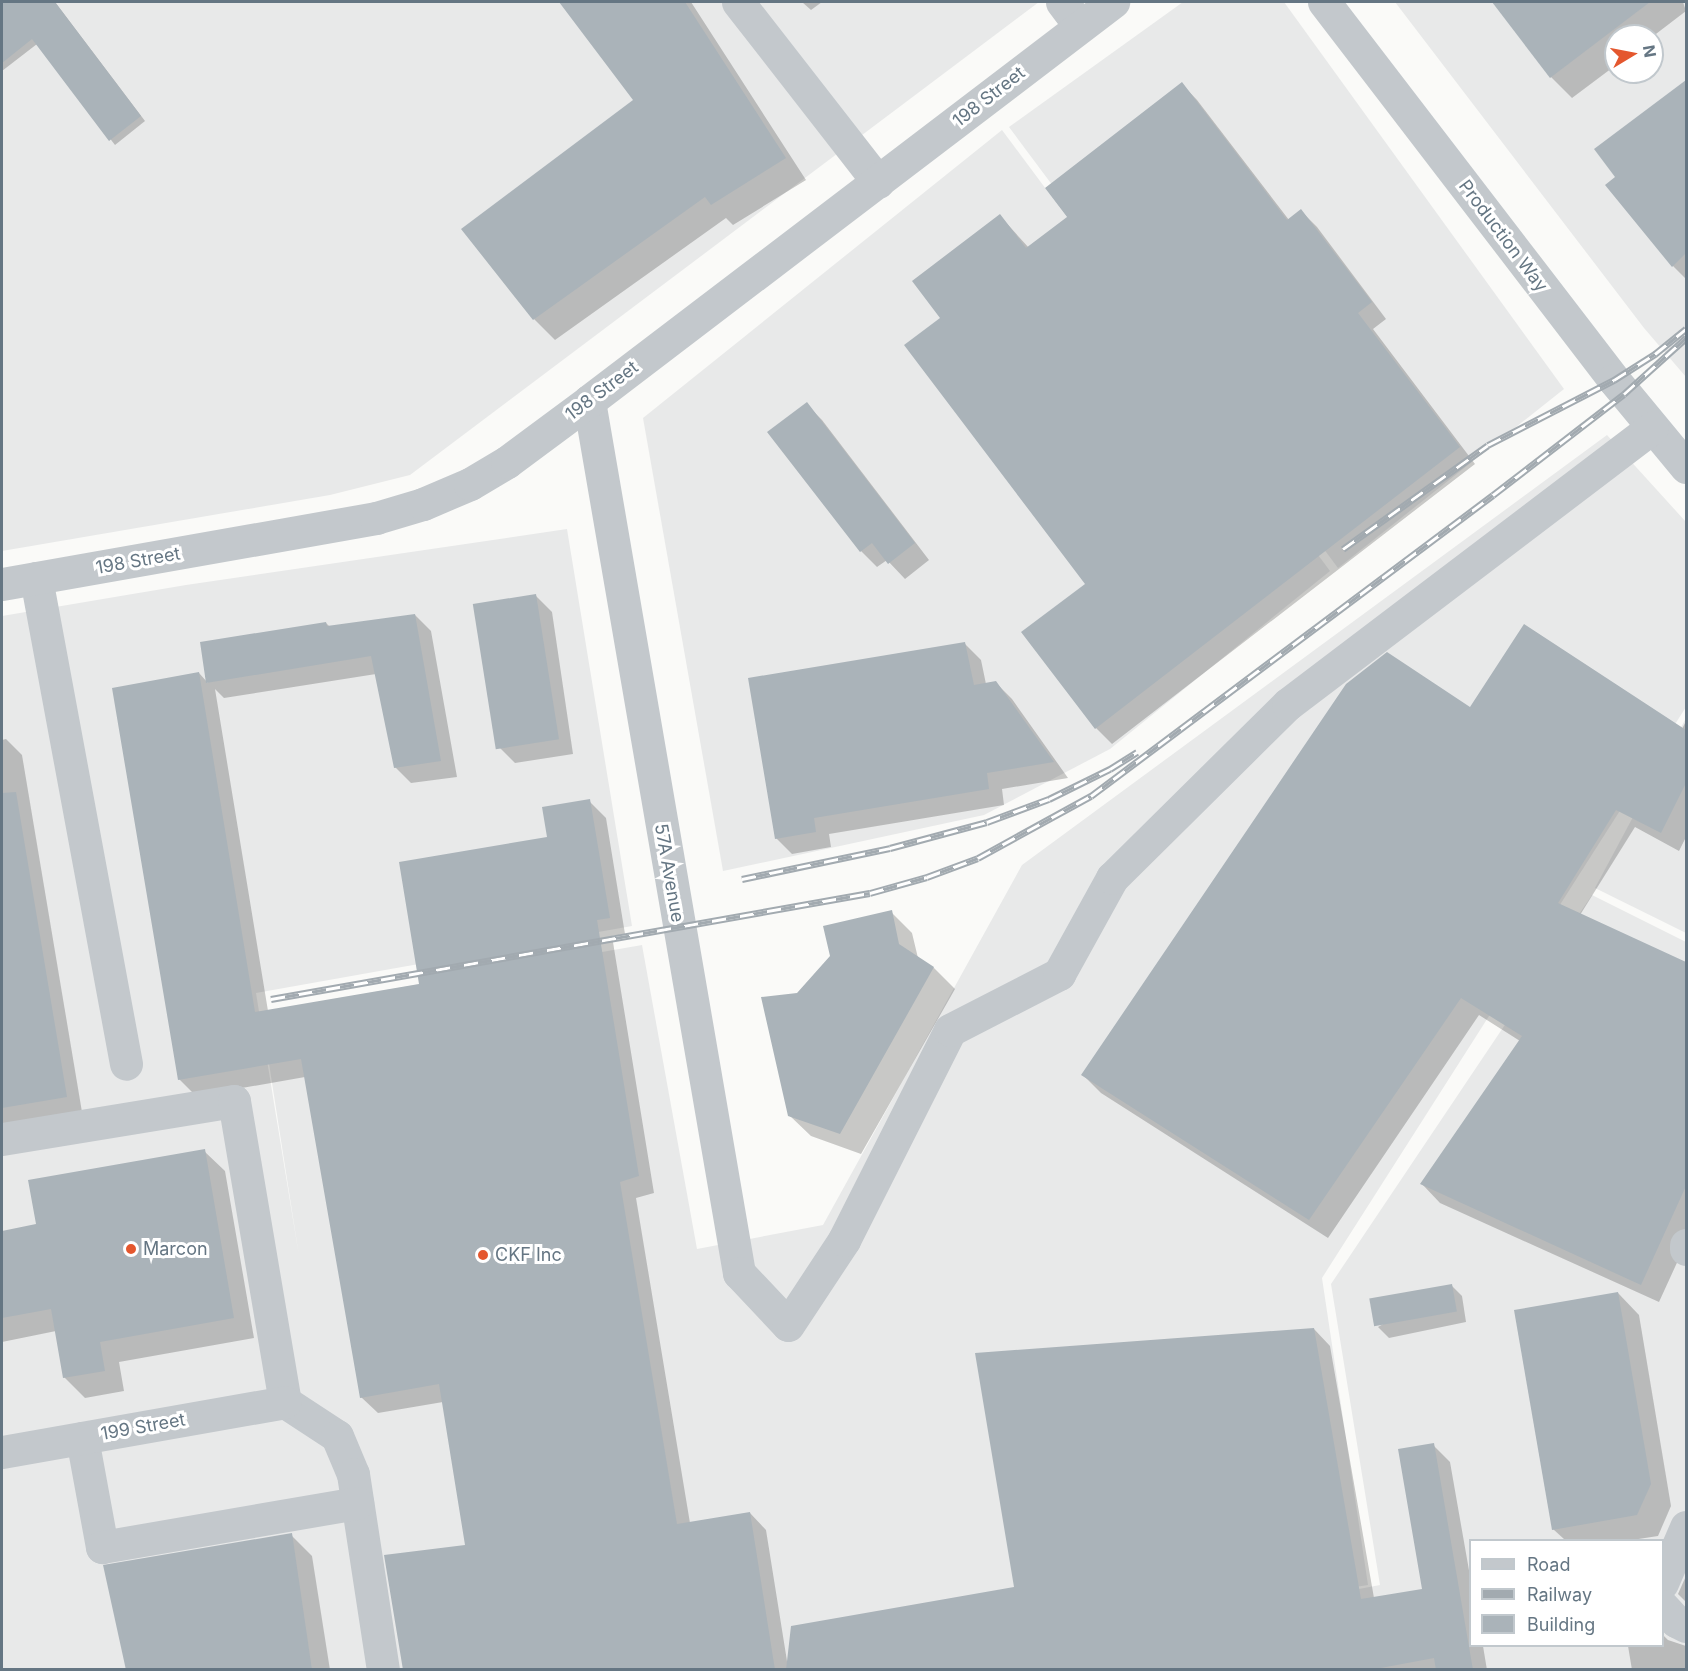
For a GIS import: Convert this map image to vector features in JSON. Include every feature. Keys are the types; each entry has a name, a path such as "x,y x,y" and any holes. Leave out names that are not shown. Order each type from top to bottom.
{"street":[{"path":"738,2 879,182"},
{"name":"198 Street","path":"2,584 342,525 423,504 470,484 507,462 879,182 1071,14 1113,2"},
{"name":"Production Way","path":"1324,2 1652,428 1686,467"},
{"name":"57A Avenue","path":"589,401 739,1273 788,1324 844,1240 950,1030 1059,974 1112,878 1288,704 1652,428"},
{"path":"36,578 126,1064"},
{"path":"2,1139 234,1101 285,1402 337,1436 353,1474 383,1670"},
{"path":"1686,1245 1686,1250"},
{"name":"199 Street","path":"2,1452 285,1402"},
{"path":"82,1438 102,1546 357,1503"},
{"path":"1664,1578 1686,1527"},
{"path":"1664,1608 1676,1621 1686,1626"}],"shaded area":[{"path":"2,2 1039,2 410,475 330,495 2,551"},
{"path":"1183,2 1284,2 1564,389 1338,568 1009,127"},
{"path":"1395,2 1686,2 1686,377 1644,328"},
{"path":"1002,130 1330,571 1110,749 984,815 723,871 643,418"},
{"path":"1607,435 1686,522 1686,707 1322,1278 1368,1585 1198,1612 1207,1669 2,1670 2,616 186,585 567,529 632,926 256,993 299,1256 261,1012 642,945 697,1249 823,1225 1022,865"},
{"path":"1686,718 1686,933 1595,888"},
{"path":"1592,895 1686,942 1686,1669 1215,1669 1205,1618 1380,1585 1331,1284"}],"building":[{"path":"2,2 55,2 141,116 109,141 32,39 2,63"},
{"path":"559,2 685,2 786,158 711,205 705,197 533,320 461,229 633,100"},
{"path":"1492,2 1650,2 1621,24 1604,24 1604,37 1550,78"},
{"path":"1686,80 1686,253 1672,267 1605,185 1615,177 1594,149"},
{"path":"1182,82 1287,220 1301,209 1372,302 1358,313 1460,447 1095,729 1021,632 1085,584 904,345 940,318 912,281 1000,214 1026,248 1067,217 1045,188"},
{"path":"807,402 915,543 888,564 872,543 860,552 767,432"},
{"path":"536,594 559,739 496,749 473,604"},
{"path":"415,614 441,761 394,768 371,656 206,683 200,642 326,622 327,626"},
{"path":"1524,624 1686,730 1686,783 1661,833 1616,810 1558,903 1686,962 1686,1186 1641,1285 1420,1184 1522,1036 1461,998 1309,1220 1081,1075 1346,684 1387,652 1470,707"},
{"path":"965,642 974,685 996,681 1054,762 987,773 989,789 814,818 816,832 775,839 748,678"},
{"name":"CKF Inc","path":"199,672 255,1012 419,984 399,862 547,837 542,807 590,799 610,918 597,920 639,1176 620,1182 677,1524 750,1512 775,1670 403,1670 384,1555 465,1545 439,1384 360,1398 301,1059 178,1080 112,688"},
{"path":"16,792 67,1097 2,1108 2,793"},
{"path":"892,910 899,944 934,967 840,1134 788,1116 761,997 797,993 830,956 823,926"},
{"name":"Marcon","path":"205,1149 234,1318 100,1342 105,1371 63,1378 51,1309 2,1318 2,1231 36,1224 28,1180"},
{"path":"1452,1284 1457,1312 1374,1326 1369,1299"},
{"path":"1618,1292 1651,1484 1637,1515 1552,1530 1514,1310"},
{"path":"1314,1328 1361,1599 1422,1589 1398,1449 1434,1443 1473,1670 1436,1670 1434,1658 1370,1670 786,1670 791,1626 1014,1587 975,1353"},
{"path":"292,1533 312,1670 126,1670 103,1565"}],"railway":[{"path":"1343,549 1488,445 1614,380 1655,354 1686,329"},
{"path":"271,999 870,893 927,877 978,858 1091,796 1493,495 1624,394 1686,338"},
{"path":"742,879 890,848 987,822 1049,799 1110,769 1137,752"}],"place":[{"name":"Marcon","path":"131,1249"},
{"name":"CKF Inc","path":"483,1255"}]}
